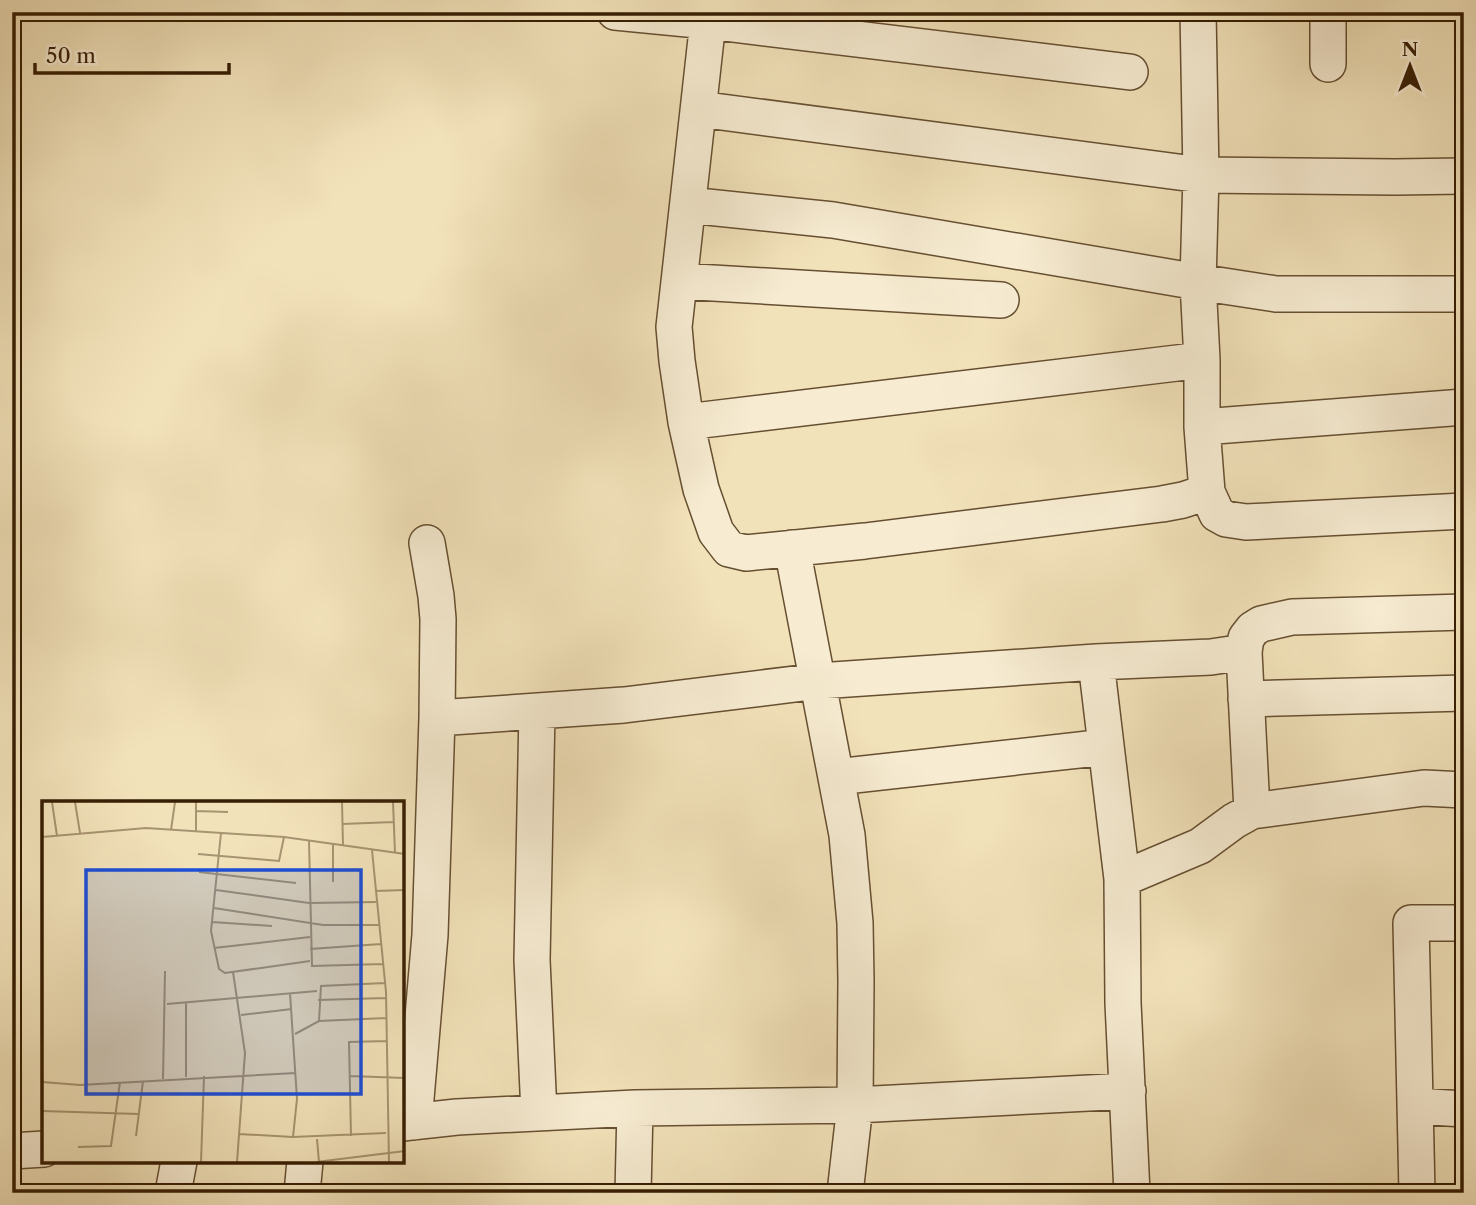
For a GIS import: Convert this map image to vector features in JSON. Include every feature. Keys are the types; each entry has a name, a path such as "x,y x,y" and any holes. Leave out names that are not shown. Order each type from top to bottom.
{"street":[{"path":"615,12 708,17 1130,72"},
{"path":"1198,12 1198,282 1202,427 1207,492 1217,514 1226,519 1247,522 1464,511"},
{"path":"1328,12 1328,64"},
{"path":"708,17 674,327 686,422 701,489 716,532 729,549 746,553 879,539 1162,504 1207,492"},
{"path":"699,109 1200,175 1464,176"},
{"path":"688,205 832,220 1276,294 1464,295"},
{"path":"679,281 1001,300"},
{"path":"686,422 1202,360"},
{"path":"1202,427 1464,407"},
{"path":"427,543 438,618 438,718 430,935 408,1122 635,1108 855,1105 1128,1091"},
{"path":"792,548 847,835 855,923 855,1105 845,1193"},
{"path":"1252,811 1244,652 1246,638 1253,629 1261,624 1292,617 1464,612"},
{"path":"438,718 624,705 819,681 1211,657 1244,652"},
{"path":"1096,662 1122,879 1123,1003 1132,1193"},
{"path":"1246,699 1464,693"},
{"path":"537,711 532,960 539,1113"},
{"path":"836,777 1106,747"},
{"path":"1122,879 1200,846 1252,811 1424,789 1464,790"},
{"path":"1417,1193 1411,923 1464,923"},
{"path":"1415,1106 1464,1109"},
{"path":"633,1193 635,1108"},
{"path":"12,1151 42,1149"},
{"path":"173,1193 178,1163"},
{"path":"302,1193 305,1163"}]}
